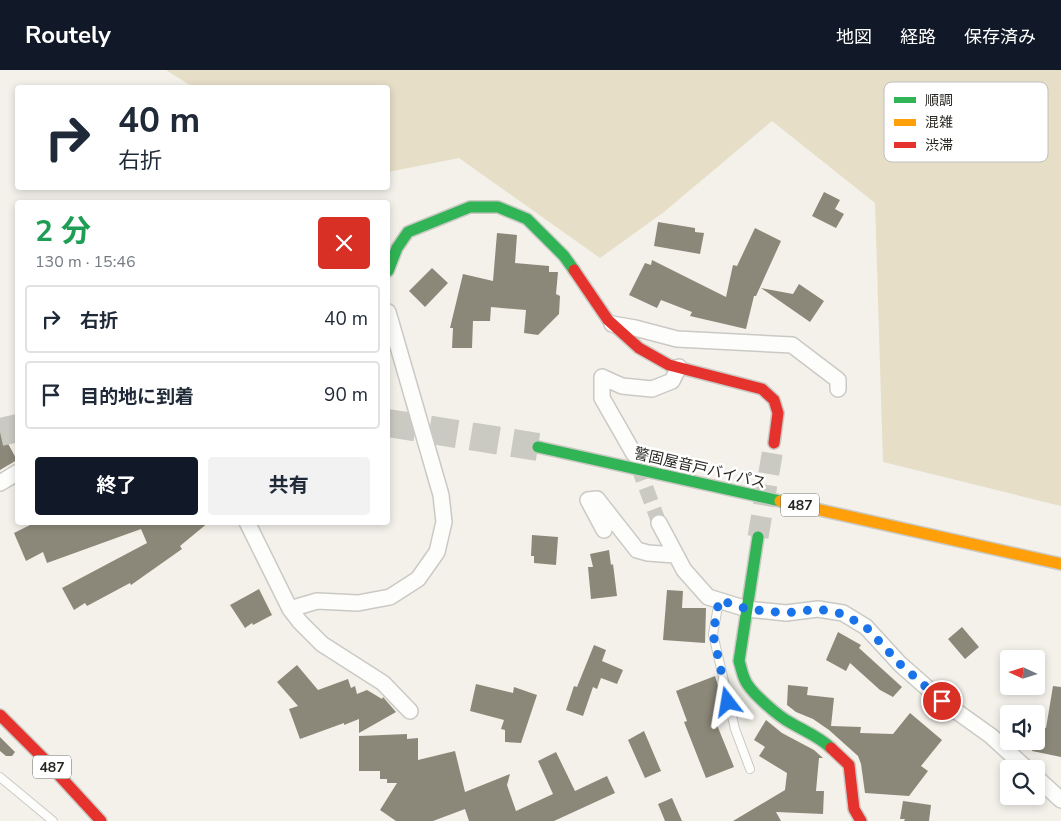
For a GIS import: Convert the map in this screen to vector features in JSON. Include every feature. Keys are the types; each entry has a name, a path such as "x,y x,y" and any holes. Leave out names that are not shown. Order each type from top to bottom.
{"main road":[{"path":"390,265 397,248 408,232 448,218 470,206 498,207 527,219 564,256 612,324 639,348 669,365 762,389 774,400 778,412 774,443"},
{"name":"警固屋音戸バイパス","path":"538,447 1061,564"},
{"path":"758,537 739,661 745,681 766,705 790,722 822,740 849,765 854,809 861,821"},
{"name":"487","path":"0,715 45,760 101,821"}],"street":[{"path":"290,609 317,601 358,604 390,597 418,579 437,552 444,522 441,495 390,319"},
{"path":"612,324 677,339 792,345 838,380 838,389"},
{"path":"634,454 602,398 602,377 622,386 652,389 672,381 679,367"},
{"path":"0,484 15,474"},
{"path":"604,530 588,500 597,499 637,550 648,553 675,555"},
{"path":"659,523 684,570 708,597 747,609 786,613 818,609 843,614 866,627 900,664 942,701 992,736 1017,760"},
{"path":"248,525 290,609 322,644 382,683 410,711"},
{"path":"1045,785 1061,800"}],"lane":[{"path":"719,600 713,634 735,728 750,769"},
{"path":"0,778 53,821"}],"shaded area":[{"path":"166,70 1061,70 1061,506 883,462 875,203 772,121 664,212 600,258 459,158 390,172 390,85 190,85"}],"building":[{"path":"824,192 840,200 835,209 844,214 836,228 812,216"},
{"path":"658,222 695,228 695,232 704,233 700,254 654,246"},
{"path":"755,228 781,241 756,296 754,296 746,329 690,316 692,312 661,300 657,308 629,295 645,263 651,265 652,260 726,297 733,265 737,266"},
{"path":"497,233 517,235 515,263 549,266 549,272 558,272 556,294 560,296 559,314 538,335 524,333 526,310 491,307 490,321 473,321 472,348 452,348 453,328 450,328 463,274 493,281"},
{"path":"432,268 448,283 425,307 409,291"},
{"path":"799,284 824,301 810,322 761,288 793,294"},
{"path":"0,429 15,456 15,461 0,470"},
{"path":"30,525 205,525 180,546 182,549 131,585 130,583 87,606 85,603 74,610 62,588 147,543 141,529 47,563 43,552 26,561 14,533"},
{"path":"532,535 558,537 556,565 534,563 534,556 531,556"},
{"path":"609,550 611,565 613,564 617,596 591,599 588,567 593,567 590,554"},
{"path":"259,589 272,615 245,628 230,605"},
{"path":"667,590 683,591 682,608 706,608 705,643 663,640"},
{"path":"962,627 979,647 965,659 948,639"},
{"path":"838,632 861,645 859,648 902,687 893,697 880,690 850,663 846,671 826,660"},
{"path":"594,645 606,650 602,661 623,670 617,684 601,678 597,689 593,687 583,716 566,710 574,686 577,687"},
{"path":"297,665 318,690 348,679 351,688 355,686 357,694 367,690 382,699 383,697 396,712 359,733 359,719 300,739 289,709 298,706 277,682"},
{"path":"715,676 723,702 716,705 722,721 713,715 734,767 706,778 684,722 687,721 676,691"},
{"path":"476,684 513,693 514,687 537,695 521,743 505,742 505,730 501,729 504,720 470,711"},
{"path":"788,685 808,687 807,695 834,698 831,726 861,727 860,733 893,734 910,713 942,740 921,766 928,771 909,796 865,793 858,756 829,730 787,705"},
{"path":"1053,686 1061,687 1061,757 1032,751 1045,750 1046,728"},
{"path":"766,720 782,733 814,750 823,758 819,758 816,791 824,791 823,814 776,812 781,821 733,821 785,790 787,773 759,756 765,747 754,740"},
{"path":"644,731 661,771 645,778 628,740"},
{"path":"407,734 407,739 418,738 418,760 455,751 465,792 510,774 507,785 516,811 553,794 538,761 556,752 575,791 607,776 615,793 554,821 469,821 465,809 433,821 396,821 380,810 397,783 387,783 387,779 380,779 380,771 359,771 359,736"},
{"path":"0,737 15,752 12,756 6,756 0,751"},
{"path":"672,798 682,821 665,821 658,804"},
{"path":"903,801 931,805 929,821 904,821 905,819 900,819"}],"tunnel":[{"path":"390,423 538,447"},
{"path":"0,432 15,429"},
{"path":"758,537 774,443"},
{"path":"638,466 659,523"}],"traffic: fast":[{"path":"390,266 397,248 408,232 470,207 498,207 527,219 564,256 574,270"},
{"path":"538,447 780,501"},
{"path":"758,537 739,661 743,675 748,685 772,710 831,748"}],"traffic: slow":[{"path":"780,501 1061,564"}],"traffic: jam":[{"path":"574,270 608,320 639,348 669,365 762,389 774,400 778,413 774,443"},
{"path":"0,715 45,760 101,821"},
{"path":"831,748 849,765 854,809 861,821"}],"route":[{"path":"728,702 713,634 719,600 747,609 786,613 818,609 843,614 866,627 900,664 942,701"}]}
